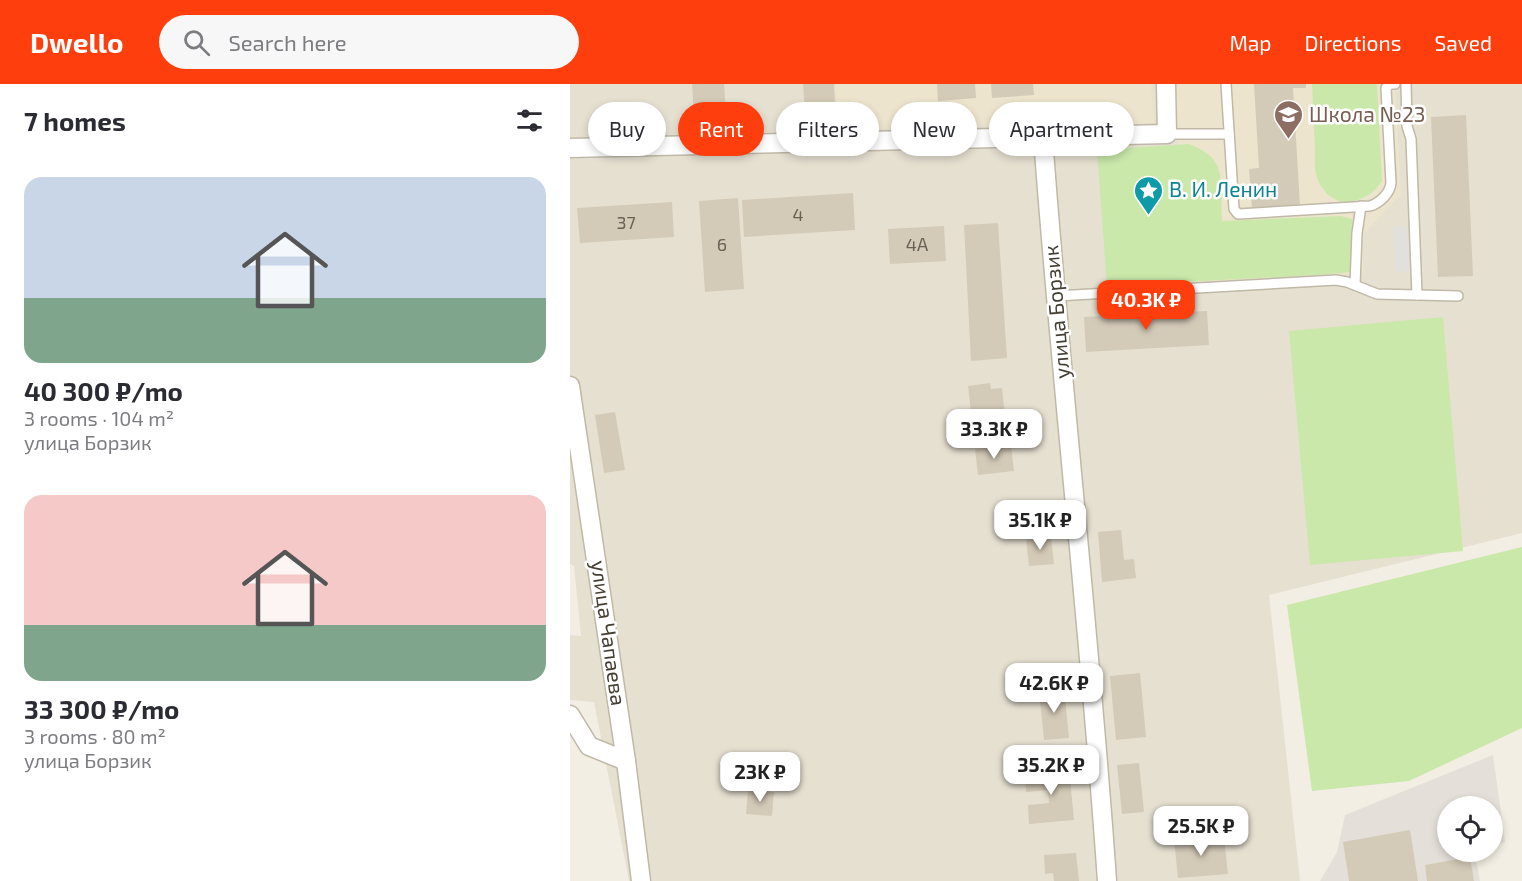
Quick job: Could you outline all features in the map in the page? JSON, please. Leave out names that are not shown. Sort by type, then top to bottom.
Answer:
[{"type":"street","points":[[1134,135],[1167,134],[1166,84]]},
{"type":"street","points":[[570,147],[989,138]]},
{"type":"street","name":"улица Борзик","points":[[1045,156],[1100,767],[1107,881]]},
{"type":"street","name":"улица Чапаева","points":[[570,386],[626,761],[641,881]]},
{"type":"street","points":[[570,715],[590,746],[626,761]]},
{"type":"lane","points":[[1226,84],[1235,213],[1375,205],[1391,188],[1386,88],[1390,84],[1395,84]]},
{"type":"lane","points":[[1406,84],[1407,126],[1411,139],[1417,295]]},
{"type":"lane","points":[[1167,134],[1229,134]]},
{"type":"lane","points":[[1355,285],[1357,233],[1361,206]]},
{"type":"lane","points":[[1056,296],[1336,280],[1377,294],[1458,297]]},
{"type":"shaded area","points":[[570,84],[1522,84],[1522,533],[1269,595],[1300,881],[629,881],[594,702],[570,700],[570,635],[581,636],[574,566],[570,564]]},
{"type":"shaded area","points":[[835,84],[1151,84],[1154,123],[1134,123],[1134,102],[989,102],[989,127],[977,127],[977,102],[891,102],[891,129],[879,129],[879,102],[836,102]]},
{"type":"shaded area","name":"Школа №23","points":[[1175,84],[1395,84],[1401,195],[1363,234],[1363,274],[1186,283]]},
{"type":"shaded area","points":[[1407,226],[1409,271],[1395,272],[1393,227]]},
{"type":"shaded area","points":[[1493,755],[1499,796],[1437,796],[1437,862],[1476,862],[1480,881],[1320,881],[1337,852],[1345,815]]},
{"type":"green space","points":[[1312,84],[1377,84],[1382,181],[1363,198],[1347,202],[1337,200],[1324,191],[1319,182],[1315,167]]},
{"type":"green space","points":[[1188,144],[1211,157],[1220,174],[1222,221],[1341,216],[1352,219],[1350,272],[1107,286],[1097,156],[1134,156],[1134,148]]},
{"type":"green space","points":[[1443,317],[1463,551],[1310,565],[1289,331]]},
{"type":"green space","points":[[1522,547],[1522,728],[1409,781],[1312,791],[1287,605]]},
{"type":"building","points":[[692,84],[724,84],[725,102],[693,102]]},
{"type":"building","points":[[803,84],[834,84],[835,102],[804,102]]},
{"type":"building","points":[[937,84],[975,84],[976,98],[938,101]]},
{"type":"building","points":[[991,84],[1033,84],[1034,95],[992,98]]},
{"type":"building","points":[[1254,84],[1306,84],[1306,88],[1293,88],[1300,206],[1252,209],[1249,169],[1259,168]]},
{"type":"building","points":[[1466,115],[1473,276],[1438,277],[1431,117]]},
{"type":"building","points":[[853,193],[855,230],[744,237],[742,200]]},
{"type":"building","points":[[738,198],[744,289],[705,292],[699,201]]},
{"type":"building","points":[[672,202],[674,237],[580,243],[577,208]]},
{"type":"building","points":[[998,223],[1007,358],[971,361],[964,225]]},
{"type":"building","points":[[944,226],[946,261],[890,264],[888,229]]},
{"type":"building","points":[[1207,311],[1209,345],[1086,352],[1084,317]]},
{"type":"building","points":[[990,383],[991,389],[1002,388],[1007,434],[974,437],[968,386]]},
{"type":"building","points":[[615,412],[625,470],[604,473],[595,415]]},
{"type":"building","points":[[1011,445],[1014,471],[978,475],[975,449]]},
{"type":"building","points":[[1121,530],[1124,560],[1134,559],[1136,578],[1102,582],[1098,532]]},
{"type":"building","points":[[1051,537],[1054,564],[1029,566],[1026,539]]},
{"type":"building","points":[[1140,673],[1146,737],[1116,740],[1110,676]]},
{"type":"building","points":[[1064,688],[1069,738],[1044,740],[1039,690]]},
{"type":"building","points":[[1139,763],[1144,812],[1122,814],[1117,765]]},
{"type":"building","points":[[1069,768],[1074,820],[1029,824],[1028,805],[1049,803],[1048,790],[1026,792],[1025,772]]},
{"type":"building","points":[[748,790],[774,792],[772,816],[746,814]]},
{"type":"building","points":[[1410,830],[1418,881],[1349,881],[1343,842]]},
{"type":"building","points":[[1224,836],[1228,874],[1178,878],[1174,840]]},
{"type":"building","points":[[1076,853],[1079,881],[1054,881],[1053,873],[1045,874],[1044,855]]},
{"type":"building","points":[[1442,862],[1471,862],[1474,881],[1427,881],[1425,865]]},
{"type":"place","name":"Школа №23","points":[[1288,140]]},
{"type":"place","name":"В. И. Ленин","points":[[1148,216]]}]
